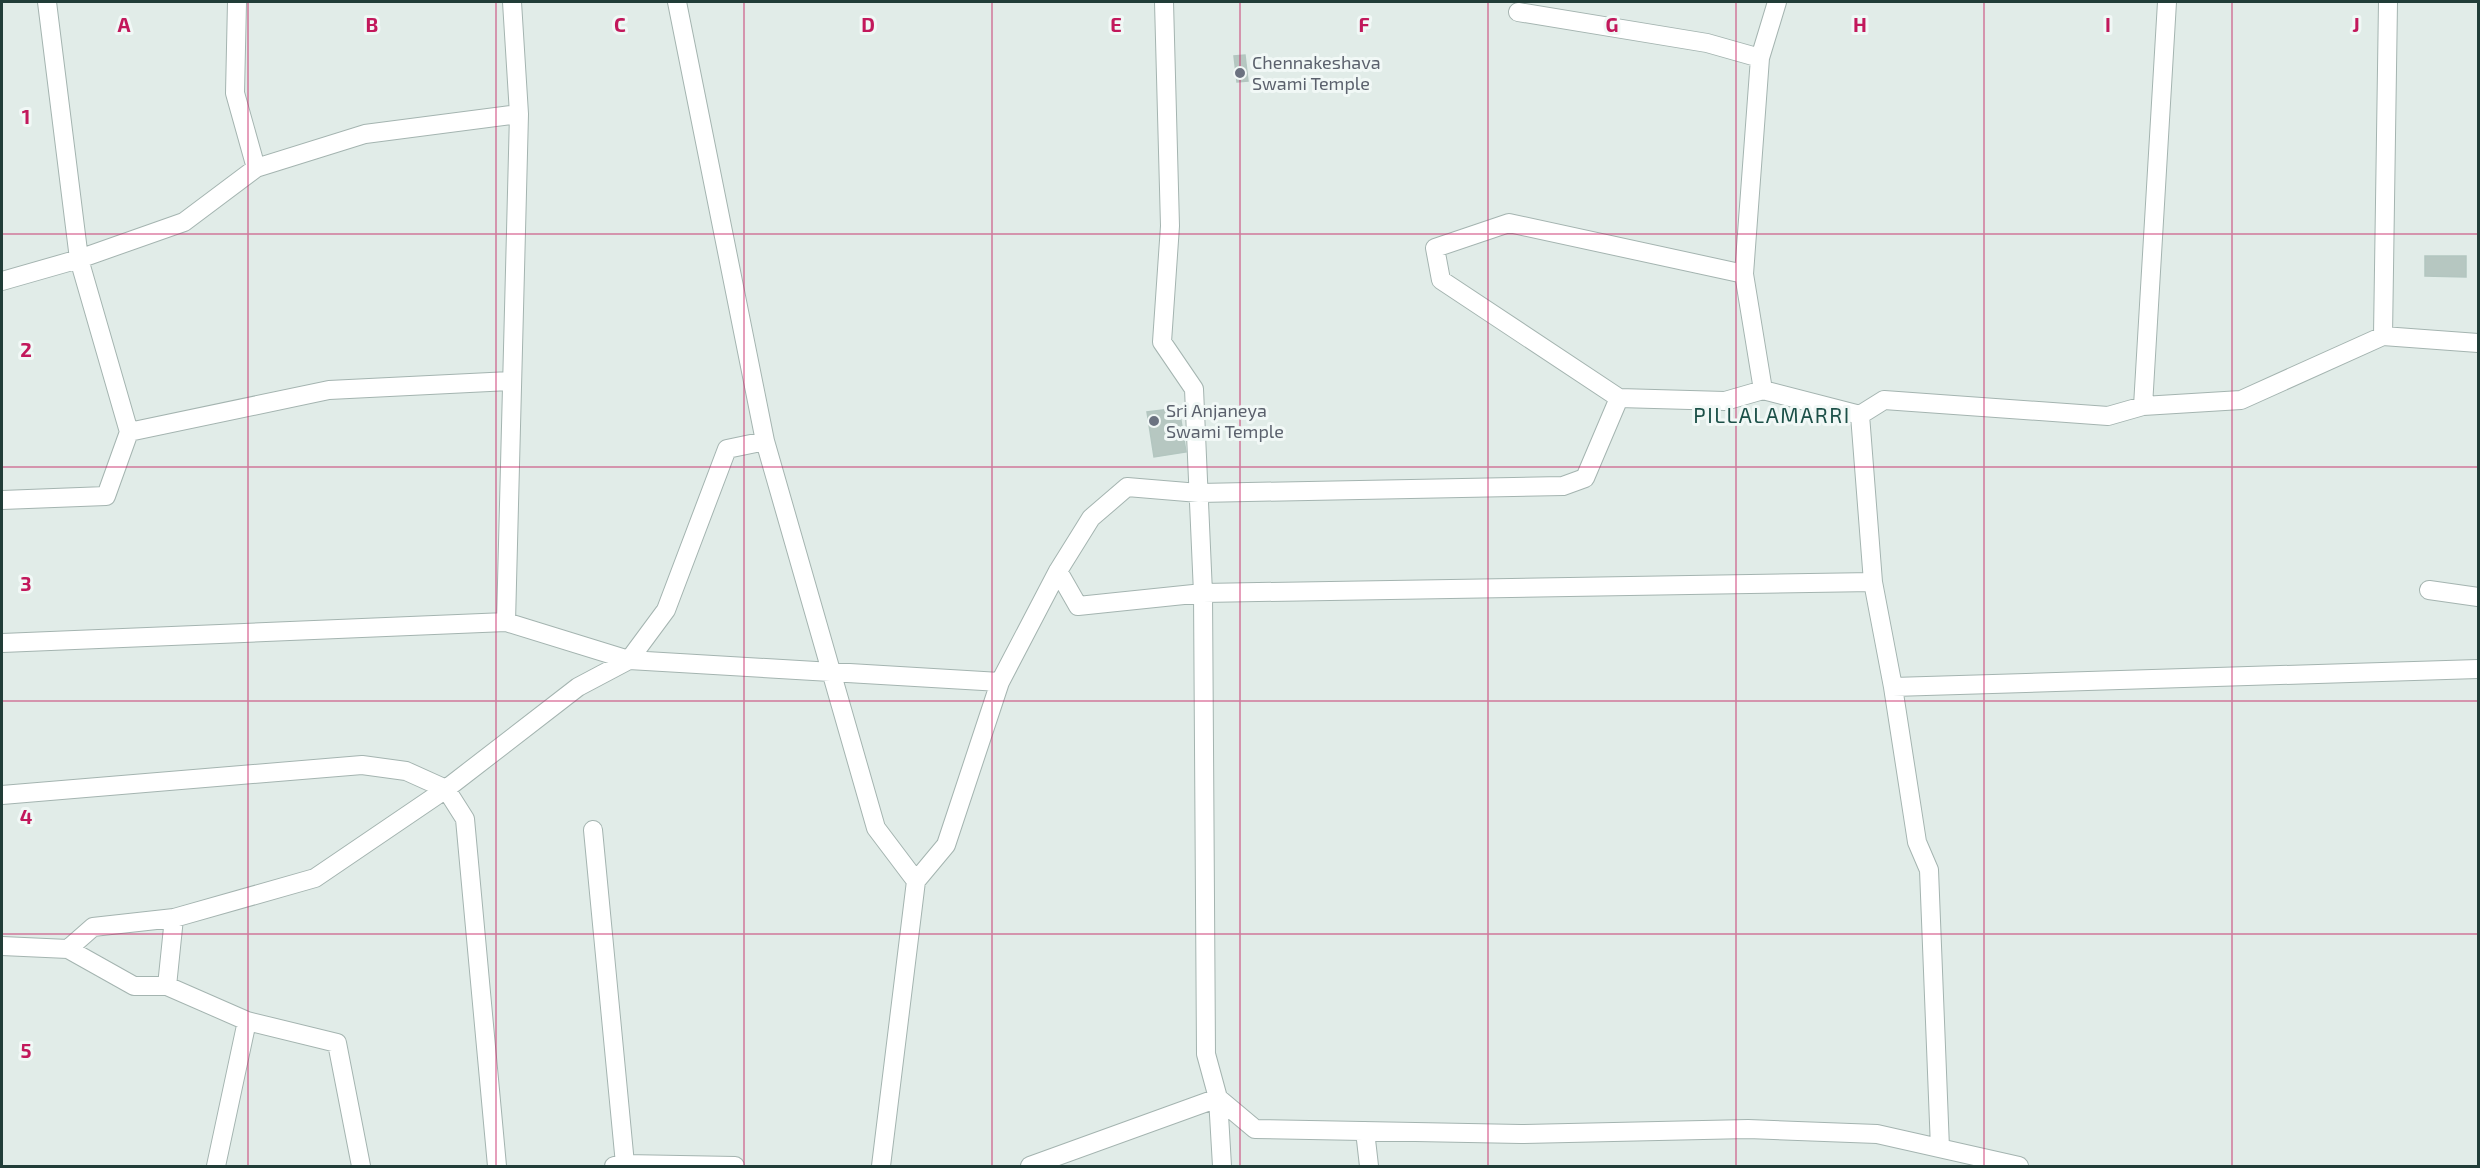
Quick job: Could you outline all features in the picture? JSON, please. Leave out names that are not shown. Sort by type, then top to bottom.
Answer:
[{"type":"street","points":[[2,500],[106,496],[129,432],[79,259],[48,2]]},
{"type":"street","points":[[237,2],[235,93],[256,168]]},
{"type":"street","points":[[506,622],[519,114],[512,2]]},
{"type":"street","points":[[676,2],[765,441],[833,671],[876,828],[916,881]]},
{"type":"street","points":[[1164,2],[1170,226],[1162,342],[1194,389],[1203,593],[1206,1054],[1218,1098],[1222,1167]]},
{"type":"street","points":[[1763,390],[1744,274],[1760,58],[1777,2]]},
{"type":"street","points":[[2143,406],[2167,2]]},
{"type":"street","points":[[2383,336],[2388,2]]},
{"type":"street","points":[[1518,12],[1707,43],[1760,58]]},
{"type":"street","points":[[2,281],[79,259],[184,222],[256,168],[365,134],[519,114]]},
{"type":"street","points":[[1744,274],[1509,224],[1434,248],[1441,280],[1619,399],[1725,401],[1763,390],[1860,415],[1884,400],[2108,416],[2143,406],[2241,400],[2383,336],[2478,343]]},
{"type":"street","points":[[129,432],[329,390],[512,381]]},
{"type":"street","points":[[881,1167],[916,881],[946,845],[1000,682],[1058,571],[1091,518],[1127,487],[1199,493],[1563,486],[1585,478],[1619,399]]},
{"type":"street","points":[[1860,415],[1872,582],[1893,687],[1917,842],[1929,870],[1940,1148]]},
{"type":"street","points":[[68,949],[93,927],[174,918],[315,878],[446,789],[578,687],[629,660],[666,610],[727,449],[765,441]]},
{"type":"street","points":[[1058,571],[1078,606],[1203,593],[1872,582]]},
{"type":"street","points":[[2429,590],[2478,597]]},
{"type":"street","points":[[2,643],[506,622],[629,660],[1000,682]]},
{"type":"street","points":[[1893,687],[2478,669]]},
{"type":"street","points":[[2,795],[362,765],[406,771],[446,789],[465,819],[497,1167]]},
{"type":"street","points":[[593,830],[619,1165],[735,1167]]},
{"type":"street","points":[[167,986],[174,918]]},
{"type":"street","points":[[2,946],[68,949],[135,986],[167,986],[247,1021],[337,1043],[361,1167]]},
{"type":"street","points":[[216,1167],[247,1021]]},
{"type":"street","points":[[1218,1098],[1255,1129],[1521,1134],[1748,1129],[1877,1134],[2019,1167]]},
{"type":"street","points":[[1030,1167],[1218,1098]]},
{"type":"street","points":[[1365,1131],[1369,1167]]},
{"type":"building","points":[[1245,55],[1248,81],[1237,82],[1234,56]]},
{"type":"building","points":[[2425,256],[2466,256],[2466,277],[2425,276]]},
{"type":"building","points":[[1179,408],[1186,452],[1154,457],[1147,412]]},
{"type":"place","name":"Chennakeshava Swami Temple","points":[[1240,73]]},
{"type":"place","name":"Sri Anjaneya Swami Temple","points":[[1154,421]]},
{"type":"district","name":"PILLALAMARRI","points":[[1772,416]]}]
